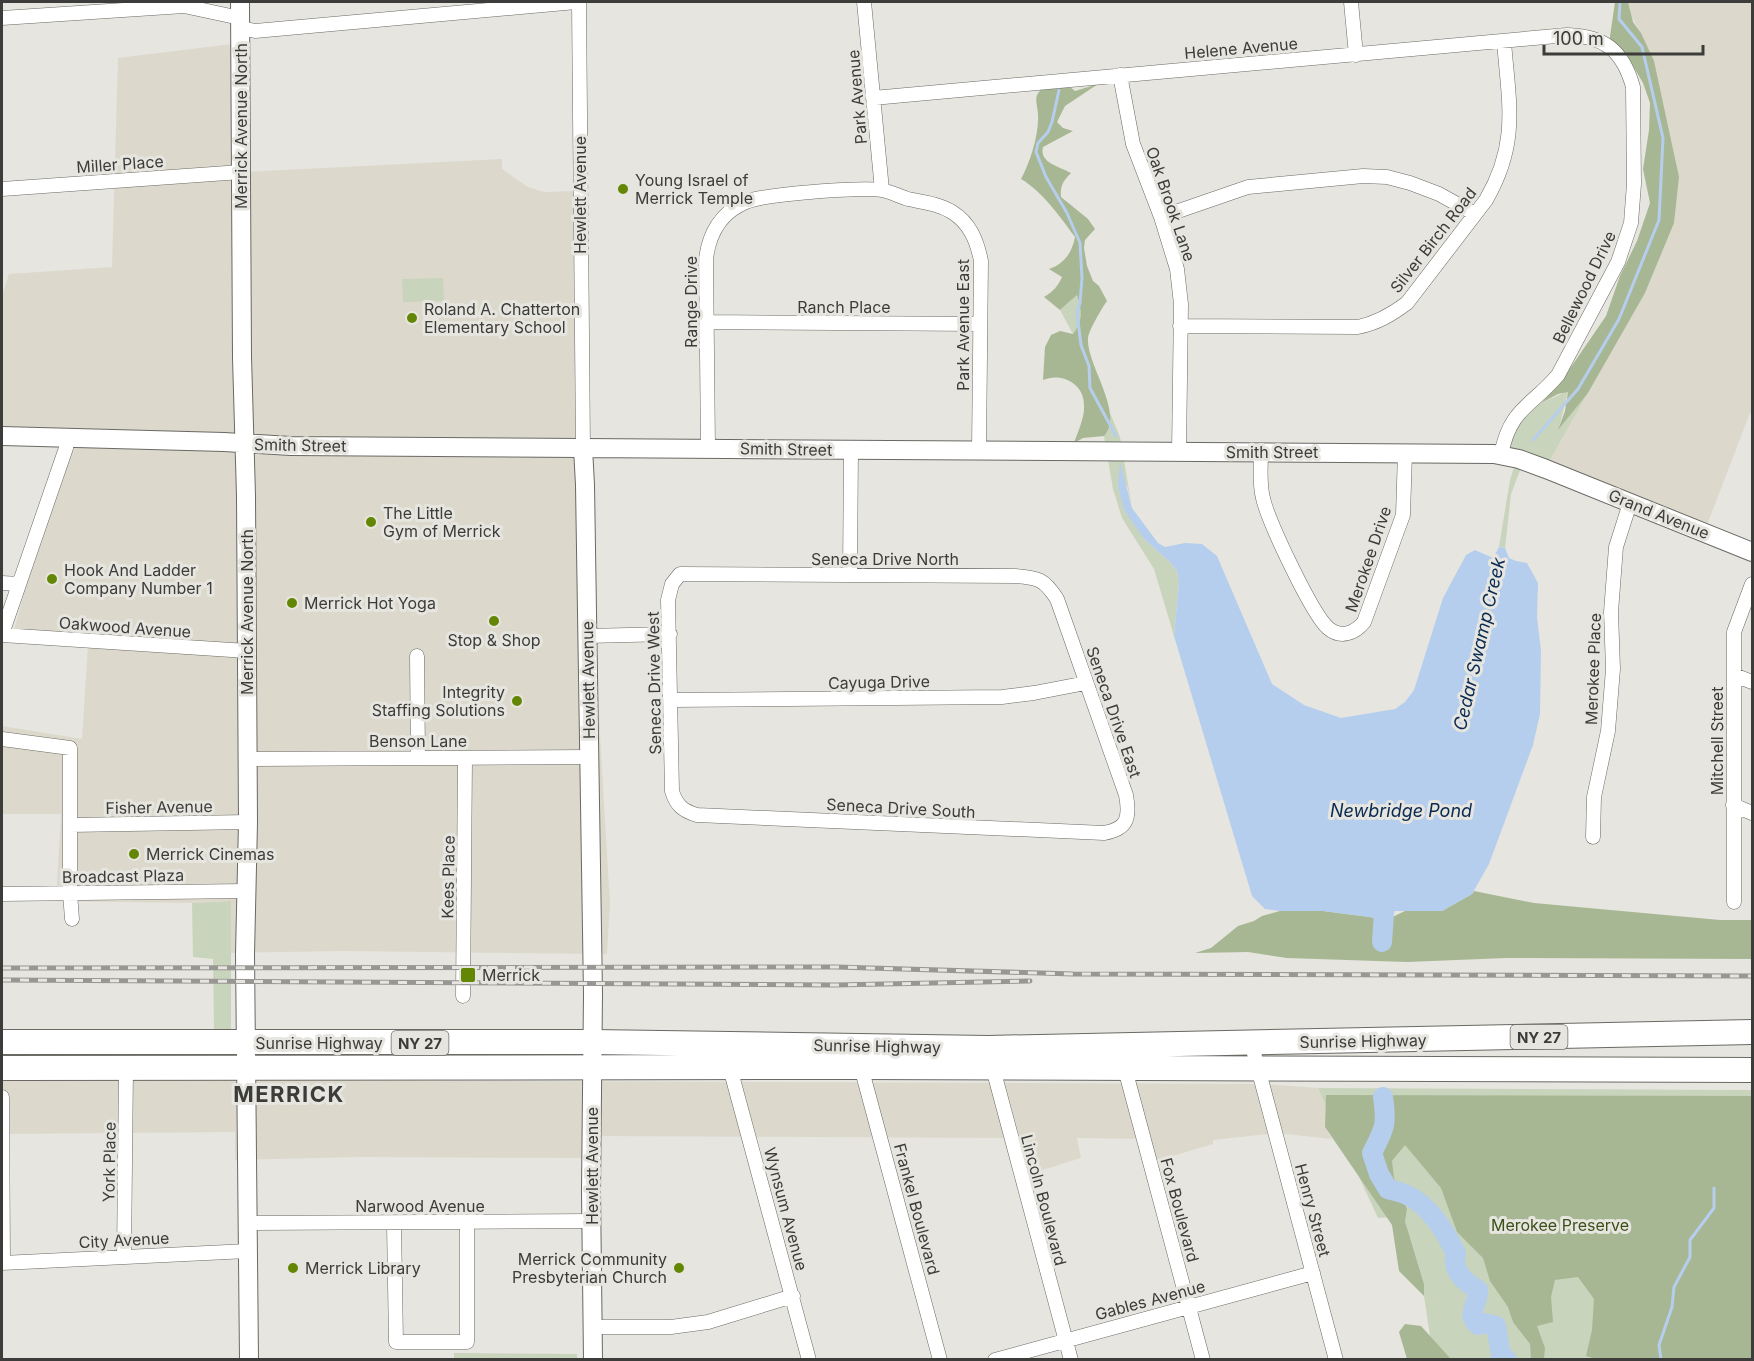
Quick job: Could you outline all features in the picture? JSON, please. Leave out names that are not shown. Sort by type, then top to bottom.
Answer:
[{"type":"highway","name":"Sunrise Highway","points":[[2,1068],[861,1067],[1251,1042],[1752,1032]]},
{"type":"highway","name":"Sunrise Highway","points":[[2,1042],[593,1042],[990,1058],[1125,1069],[1752,1070]]},
{"type":"street","points":[[2,18],[116,6],[184,6],[240,16],[255,31],[577,2]]},
{"type":"street","name":"Hewlett Avenue","points":[[577,2],[593,1042],[593,1359]]},
{"type":"street","name":"Park Avenue","points":[[864,2],[882,190]]},
{"type":"street","points":[[1351,2],[1356,55]]},
{"type":"street","name":"Merrick Avenue North","points":[[240,16],[248,759],[246,891],[249,1359]]},
{"type":"street","name":"Helene Avenue","points":[[873,98],[1586,36],[1609,46]]},
{"type":"street","name":"Silver Birch Road","points":[[1180,326],[1358,327],[1375,323],[1393,314],[1407,303],[1486,200],[1496,183],[1509,142],[1510,116],[1504,42]]},
{"type":"street","name":"Bellewood Drive","points":[[1501,455],[1506,435],[1515,416],[1544,391],[1558,375],[1618,262],[1631,223],[1634,184],[1633,87],[1628,71],[1609,46]]},
{"type":"street","name":"Oak Brook Lane","points":[[1120,75],[1133,144],[1178,269],[1181,304],[1179,452]]},
{"type":"street","name":"Miller Place","points":[[2,189],[241,172]]},
{"type":"street","points":[[1161,217],[1248,187],[1363,176],[1387,177],[1410,183],[1439,194],[1475,214]]},
{"type":"street","name":"Range Drive","points":[[708,448],[706,259],[708,241],[717,226],[729,213],[746,202],[847,190],[882,190]]},
{"type":"street","name":"Park Avenue East","points":[[882,190],[951,211],[963,220],[978,247],[981,261],[979,450]]},
{"type":"street","name":"Ranch Place","points":[[707,322],[980,324]]},
{"type":"street","name":"Smith Street","points":[[2,436],[303,446],[1501,455],[1519,459],[1566,477]]},
{"type":"street","points":[[2,635],[66,448],[67,438]]},
{"type":"street","points":[[850,575],[851,449]]},
{"type":"street","name":"Merokee Drive","points":[[1261,452],[1262,496],[1273,526],[1316,615],[1328,628],[1344,634],[1352,633],[1364,622],[1403,515],[1406,453]]},
{"type":"street","name":"Grand Avenue","points":[[1566,477],[1752,552]]},
{"type":"street","name":"Merokee Place","points":[[1593,837],[1594,797],[1608,731],[1613,669],[1611,612],[1616,547],[1630,503]]},
{"type":"street","name":"Seneca Drive West","points":[[687,812],[676,803],[672,791],[668,600],[672,584],[680,574],[703,574]]},
{"type":"street","name":"Seneca Drive North","points":[[703,574],[1033,577],[1048,586],[1057,599]]},
{"type":"street","points":[[2,584],[19,584]]},
{"type":"street","name":"Mitchell Street","points":[[1734,902],[1734,632],[1752,584]]},
{"type":"street","name":"Seneca Drive East","points":[[1057,599],[1126,795],[1129,812],[1122,826],[1114,831]]},
{"type":"street","points":[[587,636],[670,634]]},
{"type":"street","name":"Oakwood Avenue","points":[[2,635],[247,651]]},
{"type":"street","points":[[417,656],[418,758]]},
{"type":"street","points":[[1734,675],[1752,682]]},
{"type":"street","name":"Cayuga Drive","points":[[671,700],[1002,697],[1086,683]]},
{"type":"street","points":[[2,739],[70,748],[72,919]]},
{"type":"street","name":"Benson Lane","points":[[248,759],[589,757]]},
{"type":"street","name":"Kees Place","points":[[463,996],[465,758]]},
{"type":"street","points":[[1733,805],[1752,813]]},
{"type":"street","name":"Seneca Drive South","points":[[687,812],[697,815],[1092,833],[1114,831]]},
{"type":"street","name":"Fisher Avenue","points":[[70,825],[248,822]]},
{"type":"street","name":"Broadcast Plaza","points":[[2,894],[246,891]]},
{"type":"street","name":"Henry Street","points":[[1251,1042],[1336,1359]]},
{"type":"street","name":"Lincoln Boulevard","points":[[990,1058],[1071,1359]]},
{"type":"street","name":"Frankel Boulevard","points":[[861,1067],[940,1359]]},
{"type":"street","name":"York Place","points":[[124,1257],[126,1068]]},
{"type":"street","name":"Wynsum Avenue","points":[[730,1068],[809,1359]]},
{"type":"street","name":"Fox Boulevard","points":[[1125,1069],[1203,1359]]},
{"type":"street","points":[[2,1097],[2,1263]]},
{"type":"street","name":"Narwood Avenue","points":[[248,1223],[592,1221]]},
{"type":"street","points":[[394,1223],[396,1342],[467,1342],[467,1222]]},
{"type":"street","name":"City Avenue","points":[[2,1263],[248,1251]]},
{"type":"street","name":"Gables Avenue","points":[[995,1359],[1313,1273]]},
{"type":"street","points":[[593,1327],[671,1327],[708,1322],[793,1296]]},
{"type":"shaded area","points":[[1628,2],[1752,2],[1752,413],[1750,413],[1705,530],[1546,467],[1645,293],[1674,223],[1641,33],[1631,16]]},
{"type":"shaded area","points":[[240,43],[242,172],[502,159],[502,169],[528,187],[544,192],[579,191],[583,448],[610,904],[607,954],[342,951],[231,953],[230,901],[192,903],[56,901],[61,814],[2,814],[2,726],[82,739],[88,645],[11,641],[67,438],[2,436],[2,296],[9,274],[112,267],[118,58]]},
{"type":"shaded area","points":[[2,1079],[1263,1084],[1318,1088],[1326,1104],[1325,1127],[1332,1139],[1276,1133],[1213,1140],[1213,1144],[1149,1163],[1142,1139],[1077,1138],[1081,1158],[1020,1177],[1008,1138],[590,1136],[589,1158],[361,1157],[235,1160],[235,1132],[2,1134]]},
{"type":"green space","points":[[1615,2],[1628,2],[1633,22],[1641,33],[1654,61],[1679,177],[1674,223],[1645,293],[1588,393],[1558,430],[1565,411],[1568,392],[1558,394],[1541,403],[1558,386],[1606,316],[1650,203],[1643,169],[1649,130],[1650,103],[1643,83],[1632,64],[1609,43]]},
{"type":"green space","points":[[1098,84],[1065,106],[1057,122],[1063,128],[1073,131],[1043,147],[1044,157],[1047,160],[1071,173],[1063,184],[1061,197],[1088,219],[1095,229],[1085,240],[1087,266],[1093,281],[1099,286],[1107,301],[1088,338],[1089,349],[1108,402],[1109,426],[1104,436],[1083,438],[1074,443],[1084,410],[1083,397],[1076,385],[1070,381],[1057,377],[1043,380],[1045,347],[1051,335],[1060,331],[1073,334],[1080,320],[1081,311],[1077,295],[1060,310],[1044,297],[1055,288],[1062,277],[1049,269],[1067,257],[1075,237],[1044,198],[1021,179],[1031,157],[1035,140],[1038,123],[1036,98],[1039,92],[1042,89],[1056,86],[1070,87],[1075,91]]},
{"type":"green space","points":[[443,278],[444,301],[403,302],[402,279]]},
{"type":"green space","points":[[1077,295],[1081,315],[1073,334],[1060,310]]},
{"type":"green space","points":[[1568,391],[1559,428],[1588,393],[1546,467],[1524,460],[1511,494],[1505,548],[1499,547],[1510,480],[1517,458],[1503,454],[1519,418],[1541,403]]},
{"type":"green space","points":[[1110,413],[1120,437],[1132,508],[1127,485],[1118,486],[1144,539],[1177,571],[1179,581],[1174,636],[1154,569],[1122,518],[1113,489],[1104,436],[1110,421]]},
{"type":"green space","points":[[1474,891],[1534,903],[1720,920],[1752,920],[1752,959],[1506,958],[1407,962],[1287,958],[1248,952],[1195,953],[1211,948],[1238,926],[1280,911],[1323,911],[1384,921],[1405,911],[1442,911]]},
{"type":"green space","points":[[231,901],[231,1029],[214,1029],[213,959],[193,957],[192,903]]},
{"type":"green space","name":"Merokee Preserve","points":[[1318,1088],[1752,1090],[1752,1359],[1451,1359],[1430,1336],[1424,1284],[1405,1216],[1378,1218]]},
{"type":"green space","name":"Merokee Preserve","points":[[1326,1095],[1752,1096],[1752,1359],[1600,1360],[1586,1356],[1592,1330],[1594,1299],[1578,1277],[1555,1280],[1551,1297],[1553,1322],[1537,1326],[1545,1348],[1544,1359],[1531,1359],[1530,1344],[1513,1322],[1508,1307],[1490,1281],[1483,1258],[1457,1232],[1441,1188],[1405,1145],[1392,1161],[1394,1178],[1407,1209],[1405,1221],[1424,1284],[1424,1296],[1399,1271],[1392,1225],[1325,1127]]},
{"type":"green space","points":[[1405,1324],[1421,1326],[1451,1359],[1407,1359],[1399,1332]]},
{"type":"green space","points":[[454,1353],[577,1354],[577,1359],[454,1359]]},
{"type":"water","name":"Newbridge Pond","points":[[1120,462],[1132,508],[1158,543],[1165,547],[1185,543],[1202,544],[1217,556],[1272,684],[1304,705],[1341,718],[1395,709],[1405,702],[1414,690],[1443,598],[1466,555],[1475,550],[1493,558],[1499,547],[1505,548],[1509,558],[1527,563],[1538,583],[1537,617],[1541,651],[1540,714],[1533,745],[1489,864],[1472,894],[1442,911],[1386,911],[1384,921],[1323,911],[1265,909],[1252,896],[1174,636],[1179,582],[1177,571],[1144,539],[1124,510],[1118,486]]},
{"type":"waterway","name":"Cedar Swamp Creek","points":[[1533,440],[1578,389],[1619,319],[1659,220],[1663,138],[1642,47],[1619,19],[1620,2]]},
{"type":"waterway","points":[[1059,90],[1052,122],[1048,132],[1038,143],[1036,152],[1046,177],[1067,213],[1080,243],[1082,278],[1077,313],[1081,345],[1089,366],[1090,388],[1116,436]]},
{"type":"waterway","name":"Cedar Swamp Creek","points":[[1382,942],[1385,899]]},
{"type":"waterway","name":"Cedar Swamp Creek","points":[[1383,1097],[1384,1126],[1372,1153],[1379,1174],[1388,1189],[1405,1194],[1423,1205],[1442,1228],[1456,1254],[1457,1271],[1464,1280],[1478,1290],[1473,1313],[1474,1321],[1478,1325],[1484,1323],[1496,1326],[1501,1355],[1507,1360]]},
{"type":"waterway","points":[[1661,1360],[1659,1345],[1672,1307],[1674,1287],[1690,1257],[1690,1240],[1714,1208],[1714,1188]]},
{"type":"railway","points":[[2,968],[836,967],[1073,974],[1752,976]]},
{"type":"railway","points":[[2,980],[835,985],[1030,981]]},
{"type":"place","name":"Young Israel of Merrick Temple","points":[[623,189]]},
{"type":"place","name":"Roland A. Chatterton Elementary School","points":[[412,318]]},
{"type":"place","name":"The Little Gym of Merrick","points":[[371,522]]},
{"type":"place","name":"Hook And Ladder Company Number 1","points":[[52,579]]},
{"type":"place","name":"Merrick Hot Yoga","points":[[292,603]]},
{"type":"place","name":"Stop & Shop","points":[[494,621]]},
{"type":"place","name":"Integrity Staffing Solutions","points":[[517,701]]},
{"type":"place","name":"Merrick Cinemas","points":[[134,854]]},
{"type":"place","name":"Merrick","points":[[468,975]]},
{"type":"place","name":"Merrick Library","points":[[293,1268]]},
{"type":"place","name":"Merrick Community Presbyterian Church","points":[[679,1268]]},
{"type":"district","name":"MERRICK","points":[[289,1094]]}]
